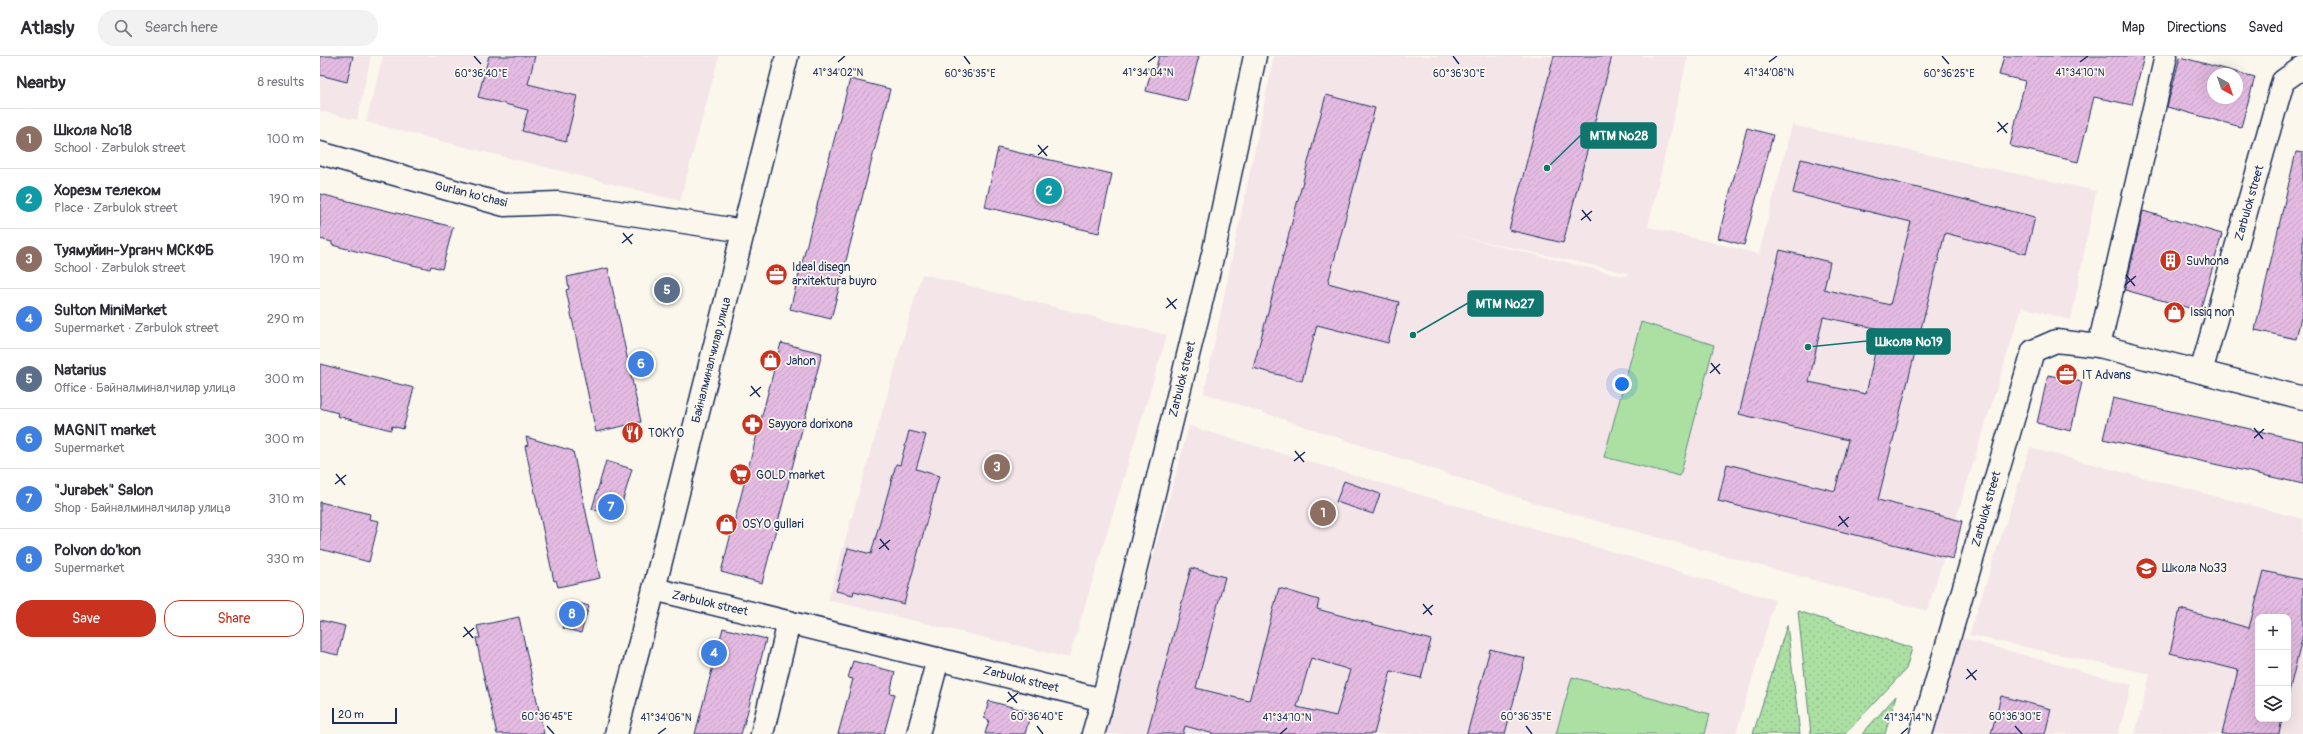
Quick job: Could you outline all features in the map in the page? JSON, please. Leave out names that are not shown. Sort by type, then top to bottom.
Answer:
[{"type":"street","name":"Байналминалчилар улица","points":[[616,734],[654,589],[787,56]]},
{"type":"street","name":"Zarbulok street","points":[[1093,734],[1103,700],[1214,250],[1255,56]]},
{"type":"street","points":[[2099,346],[2166,56]]},
{"type":"street","name":"Zarbulok street","points":[[2201,372],[2283,81],[2303,67]]},
{"type":"street","name":"Gurlan ko'chasi","points":[[320,154],[504,205],[558,203],[744,231]]},
{"type":"street","name":"Zarbulok street","points":[[1921,734],[2033,350],[2056,341],[2099,346],[2303,398]]},
{"type":"street","name":"Zarbulok street","points":[[654,589],[1103,700]]},
{"type":"street","points":[[762,734],[789,622]]},
{"type":"street","points":[[918,734],[938,659]]},
{"type":"shaded area","points":[[320,56],[371,56],[357,120],[320,111]]},
{"type":"shaded area","points":[[383,56],[719,56],[680,201],[366,122]]},
{"type":"shaded area","points":[[1274,56],[1688,56],[1648,227],[1759,254],[1792,125],[2096,191],[2071,320],[2022,307],[1927,611],[1550,508],[1204,393]],"holes":[[[1449,234],[1628,273],[1627,277]]]},
{"type":"shaded area","points":[[922,274],[1167,335],[1069,658],[828,600]]},
{"type":"shaded area","points":[[1189,426],[1775,600],[1736,734],[1104,734]]},
{"type":"shaded area","name":"Школа №33","points":[[2030,448],[2303,519],[2303,734],[2135,734],[2150,674],[1969,635]]},
{"type":"shaded area","points":[[1955,636],[2132,685],[2118,734],[1929,734]]},
{"type":"green space","points":[[1641,322],[1714,345],[1680,476],[1604,457]]},
{"type":"green space","points":[[1798,611],[1912,648],[1906,669],[1845,734],[1811,734]]},
{"type":"green space","points":[[1787,625],[1800,734],[1753,734]]},
{"type":"green space","points":[[1572,677],[1710,714],[1705,734],[1556,734]]},
{"type":"green space","points":[[1896,696],[1885,734],[1862,734]]},
{"type":"building","points":[[320,56],[353,56],[347,82],[320,75]]},
{"type":"building","points":[[489,56],[535,56],[528,84],[577,96],[566,142],[522,131],[528,110],[478,97]]},
{"type":"building","points":[[1159,56],[1199,56],[1187,101],[1146,91],[1151,71],[1155,71]]},
{"type":"building","points":[[1554,56],[1612,56],[1563,243],[1509,230]]},
{"type":"building","points":[[2004,56],[2144,56],[2132,105],[2094,97],[2078,162],[2010,146],[2025,81],[1999,75]]},
{"type":"building","points":[[2180,57],[2221,68],[2207,68],[2207,104],[2243,104],[2243,74],[2255,77],[2241,127],[2167,107]]},
{"type":"building","points":[[850,79],[890,89],[831,319],[790,309]]},
{"type":"building","points":[[1326,95],[1375,108],[1328,283],[1399,302],[1388,343],[1317,325],[1302,381],[1253,368]]},
{"type":"building","points":[[1747,128],[1773,135],[1744,245],[1718,238]]},
{"type":"building","points":[[998,148],[1112,174],[1099,233],[985,207]]},
{"type":"building","points":[[2296,152],[2303,153],[2303,309],[2296,339],[2255,330]]},
{"type":"building","points":[[1801,159],[2035,217],[2026,254],[1945,233],[1878,500],[1962,521],[1953,559],[1718,501],[1727,464],[1835,491],[1848,440],[1739,414],[1780,250],[1830,262],[1824,289],[1890,305],[1911,222],[1793,193]],"holes":[[[1823,317],[1880,329],[1866,394],[1809,382]]]},
{"type":"building","points":[[320,194],[453,227],[442,269],[431,266],[430,269],[395,261],[332,245],[332,242],[320,239]]},
{"type":"building","name":"Suvhona","points":[[2143,211],[2222,234],[2200,311],[2125,290]]},
{"type":"building","points":[[608,268],[641,422],[596,432],[566,290],[569,289],[567,277]]},
{"type":"building","points":[[781,343],[822,353],[762,583],[721,572]]},
{"type":"building","points":[[320,364],[414,388],[403,429],[392,426],[391,430],[337,416],[338,413],[320,408]]},
{"type":"building","points":[[2048,375],[2082,382],[2071,431],[2037,423]]},
{"type":"building","points":[[2113,398],[2303,441],[2303,484],[2103,439]]},
{"type":"building","points":[[909,431],[926,435],[916,469],[939,476],[904,604],[854,591],[853,595],[836,591],[848,548],[871,554],[896,464],[900,465]]},
{"type":"building","points":[[526,437],[573,451],[600,578],[558,587],[556,580],[554,581],[525,446],[528,445]]},
{"type":"building","points":[[606,461],[632,469],[618,517],[592,509]]},
{"type":"building","points":[[1344,481],[1380,494],[1373,514],[1336,502]]},
{"type":"building","points":[[320,502],[370,514],[369,519],[379,521],[369,562],[320,549]]},
{"type":"building","points":[[1191,568],[1225,577],[1196,688],[1249,701],[1279,588],[1319,600],[1317,609],[1431,640],[1421,678],[1391,671],[1374,734],[1214,734],[1185,726],[1183,734],[1147,734]],"holes":[[[1311,658],[1350,670],[1336,716],[1297,707]]]},
{"type":"building","points":[[2264,571],[2303,580],[2303,635],[2291,684],[2291,614],[2255,614],[2255,722],[2281,722],[2279,734],[2222,734],[2238,670],[2170,653],[2180,609],[2249,628]]},
{"type":"building","points":[[571,601],[589,606],[581,633],[563,628]]},
{"type":"building","points":[[519,617],[544,734],[497,734],[483,673],[476,638],[480,638],[477,626]]},
{"type":"building","points":[[320,620],[345,626],[338,655],[320,651]]},
{"type":"building","points":[[723,628],[766,639],[747,714],[741,734],[695,734]]},
{"type":"building","points":[[1490,649],[1525,658],[1505,734],[1467,734]]},
{"type":"building","points":[[853,661],[895,672],[890,693],[895,694],[884,734],[838,734],[853,679],[848,678]]},
{"type":"building","points":[[2001,696],[2051,709],[2045,734],[1991,734]]},
{"type":"building","points":[[989,701],[1031,712],[1025,734],[985,734],[989,720],[984,718]]},
{"type":"place","name":"MTM №28","points":[[1547,168]]},
{"type":"place","name":"Хорезм телеком","points":[[1049,191]]},
{"type":"place","name":"Suvhona","points":[[2171,261]]},
{"type":"place","name":"Ideal disegn arxitektura buyro","points":[[777,274]]},
{"type":"place","name":"Natarius","points":[[667,290]]},
{"type":"place","name":"Issiq non","points":[[2174,312]]},
{"type":"place","name":"MTM №27","points":[[1413,335]]},
{"type":"place","name":"Школа №19","points":[[1808,347]]},
{"type":"place","name":"Jahon","points":[[771,361]]},
{"type":"place","name":"MAGNIT market","points":[[641,364]]},
{"type":"place","name":"IT Advans","points":[[2066,375]]},
{"type":"place","name":"Sayyora dorixona","points":[[753,424]]},
{"type":"place","name":"TOKYO","points":[[633,433]]},
{"type":"place","name":"Туямуйин-Урганч МСКФБ","points":[[997,467]]},
{"type":"place","name":"GOLD market","points":[[740,475]]},
{"type":"place","name":"\"Jurabek\" Salon","points":[[611,507]]},
{"type":"place","name":"Школа №18","points":[[1323,513]]},
{"type":"place","name":"OSYO gullari","points":[[726,524]]},
{"type":"place","name":"Школа №33","points":[[2147,568]]},
{"type":"place","name":"Polvon do'kon","points":[[572,614]]},
{"type":"place","name":"Sulton MiniMarket","points":[[714,653]]}]
